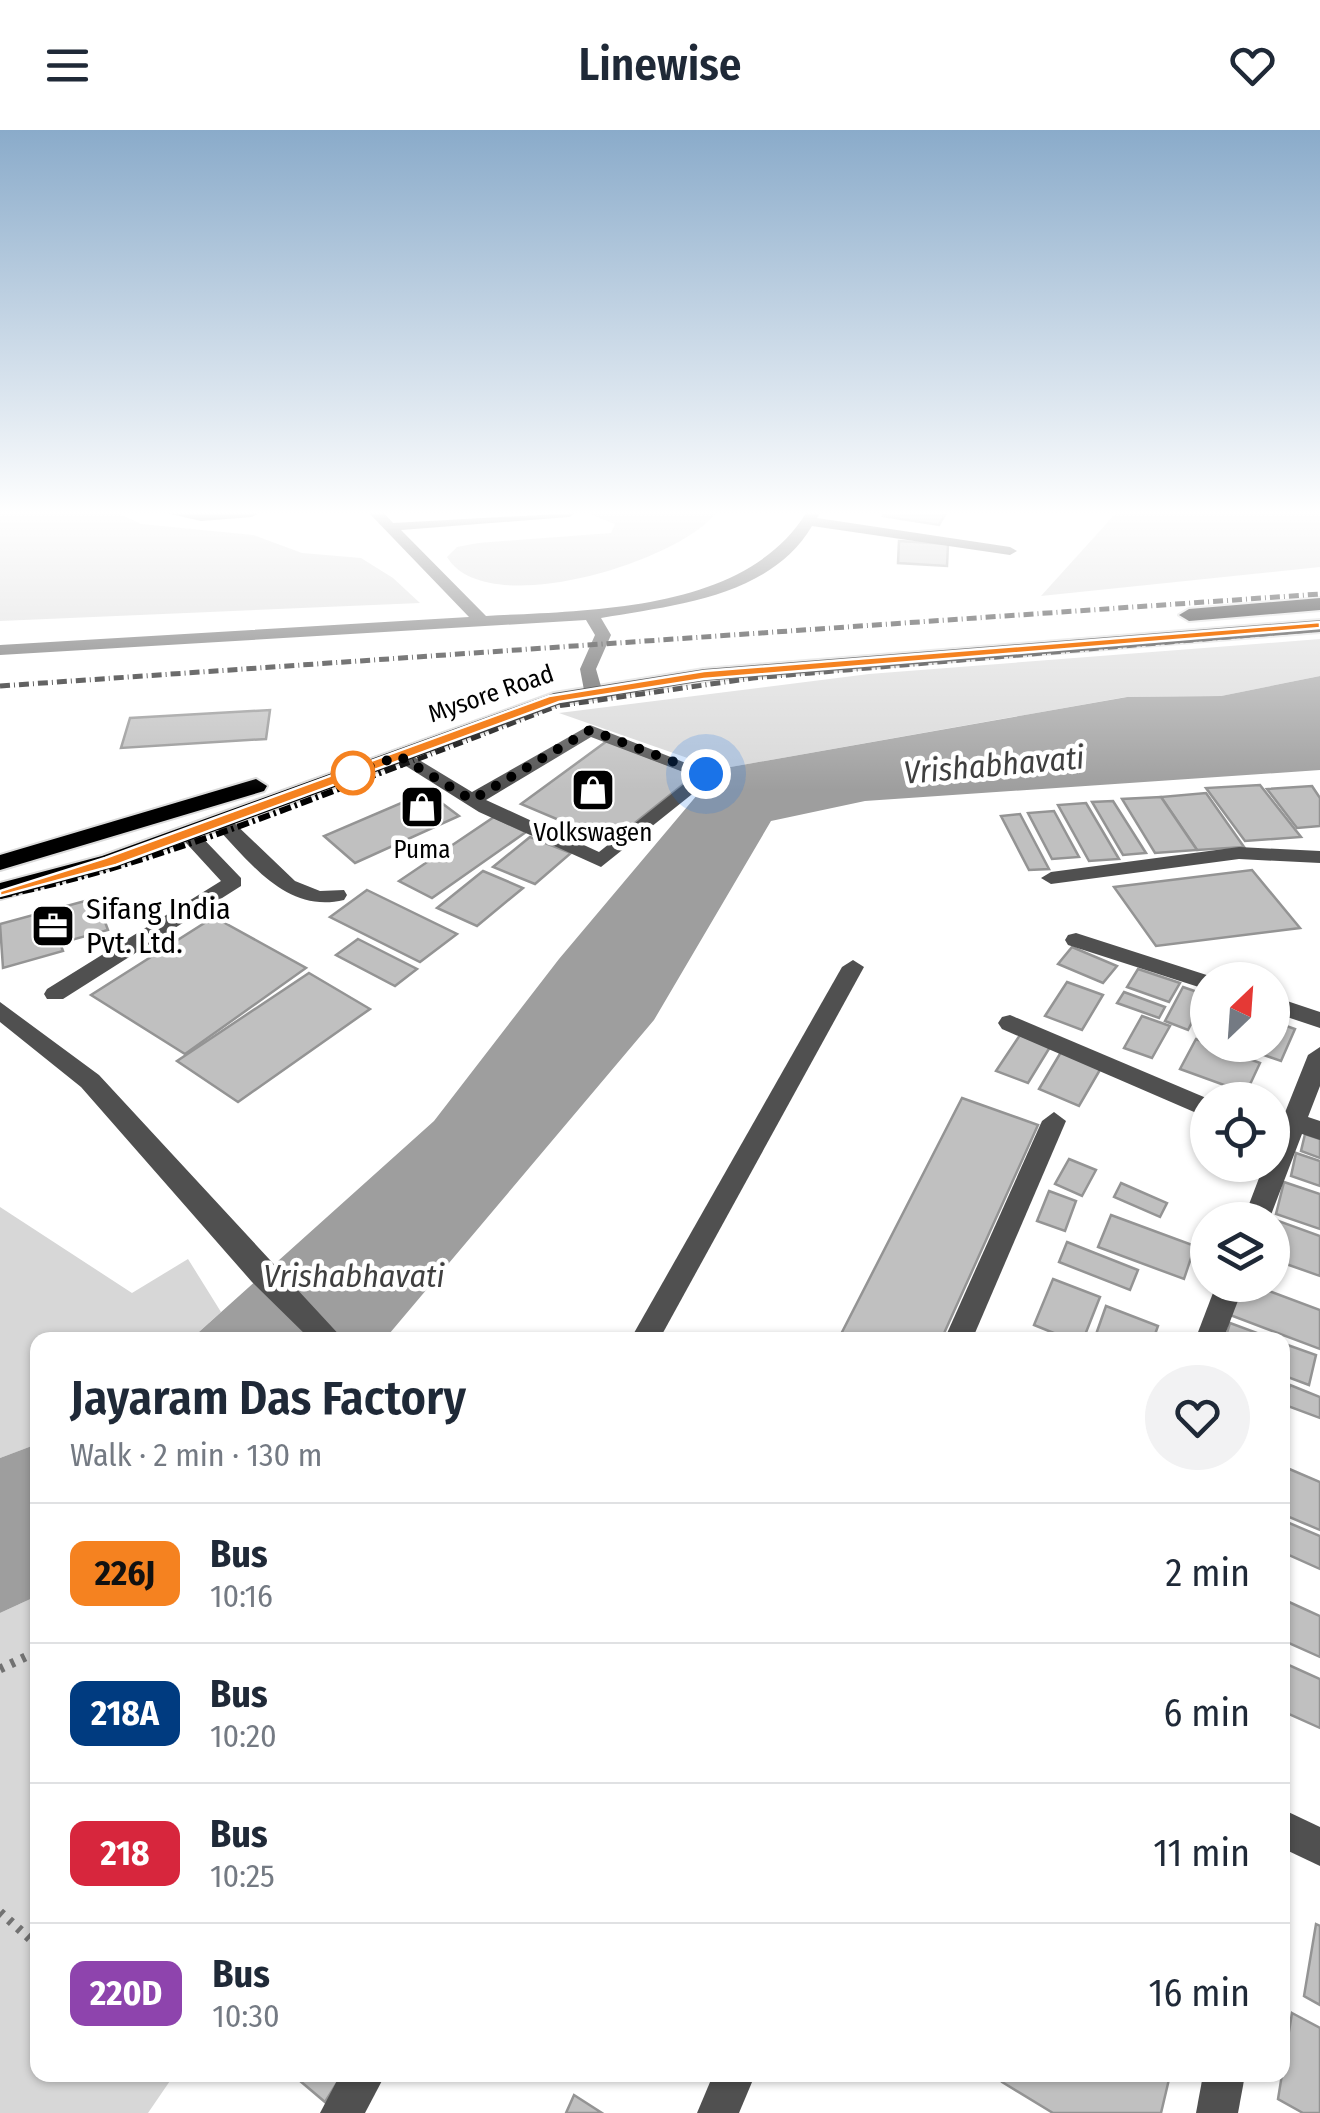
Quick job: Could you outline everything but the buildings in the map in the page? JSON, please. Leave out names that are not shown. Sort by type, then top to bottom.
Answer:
[{"type":"highway","name":"Mysore Road","points":[[0,863],[221,799],[591,679],[1305,606]]},
{"type":"highway","name":"Mysore Road","points":[[0,891],[111,862],[554,699],[591,679],[704,675],[1320,626]]},
{"type":"street","points":[[466,606],[480,620]]},
{"type":"street","points":[[0,650],[591,614],[633,606]]},
{"type":"street","points":[[591,614],[603,634],[591,679]]},
{"type":"street","points":[[391,759],[472,800],[601,861],[706,774],[590,730],[472,800]]},
{"type":"street","points":[[391,759],[417,783]]},
{"type":"street","points":[[222,821],[295,892],[326,898],[337,895]]},
{"type":"street","points":[[55,994],[234,882],[187,833]]},
{"type":"street","points":[[1051,878],[1239,853],[1320,857]]},
{"type":"street","points":[[1076,940],[1190,977]]},
{"type":"street","points":[[648,1332],[852,967]]},
{"type":"street","points":[[0,1010],[90,1081],[262,1274],[322,1332]]},
{"type":"street","points":[[1290,1010],[1320,1020]]},
{"type":"street","points":[[1010,1024],[1190,1101]]},
{"type":"street","points":[[1290,1121],[1320,1054]]},
{"type":"street","points":[[962,1332],[1054,1121]]},
{"type":"street","points":[[1290,1134],[1320,1131]]},
{"type":"street","points":[[1212,1332],[1224,1302]]},
{"type":"street","points":[[1290,1832],[1320,1847]]},
{"type":"street","points":[[341,2113],[360,2082]]},
{"type":"street","points":[[718,2113],[731,2082]]},
{"type":"street","points":[[1217,2113],[1223,2082]]},
{"type":"path","points":[[0,1669],[30,1654]]},
{"type":"path","points":[[0,1912],[30,1939]]},
{"type":"shaded area","points":[[0,606],[361,606],[0,621]]},
{"type":"shaded area","points":[[1320,639],[1320,676],[1221,696],[1126,697],[719,769],[559,713],[869,674]]},
{"type":"shaded area","points":[[0,1207],[132,1293],[188,1259],[221,1312],[199,1332],[30,1332],[30,1447],[0,1458]]},
{"type":"shaded area","points":[[30,1599],[30,2082],[169,2082],[148,2113],[0,2113],[0,1613]]},
{"type":"water","name":"Vrishabhavati","points":[[1320,676],[1320,770],[865,801],[771,821],[654,1020],[391,1332],[199,1332],[434,1121],[559,959],[719,769],[1127,697],[1221,696]]},
{"type":"water","points":[[30,1447],[30,1599],[0,1613],[0,1458]]},
{"type":"railway","points":[[0,686],[1154,606]]},
{"type":"railway","points":[[400,766],[557,706],[753,678],[1320,629]]},
{"type":"railway","points":[[0,896],[155,855],[406,763]]},
{"type":"bus line","name":"226J","points":[[0,891],[111,862],[554,699],[593,690],[704,675],[1320,626]]},
{"type":"place","name":"Volkswagen","points":[[593,790]]},
{"type":"place","name":"Puma","points":[[422,807]]},
{"type":"place","name":"Sifang India Pvt. Ltd.","points":[[53,926]]},
{"type":"route","points":[[353,773],[399,756],[472,800],[590,730],[706,774]]}]
